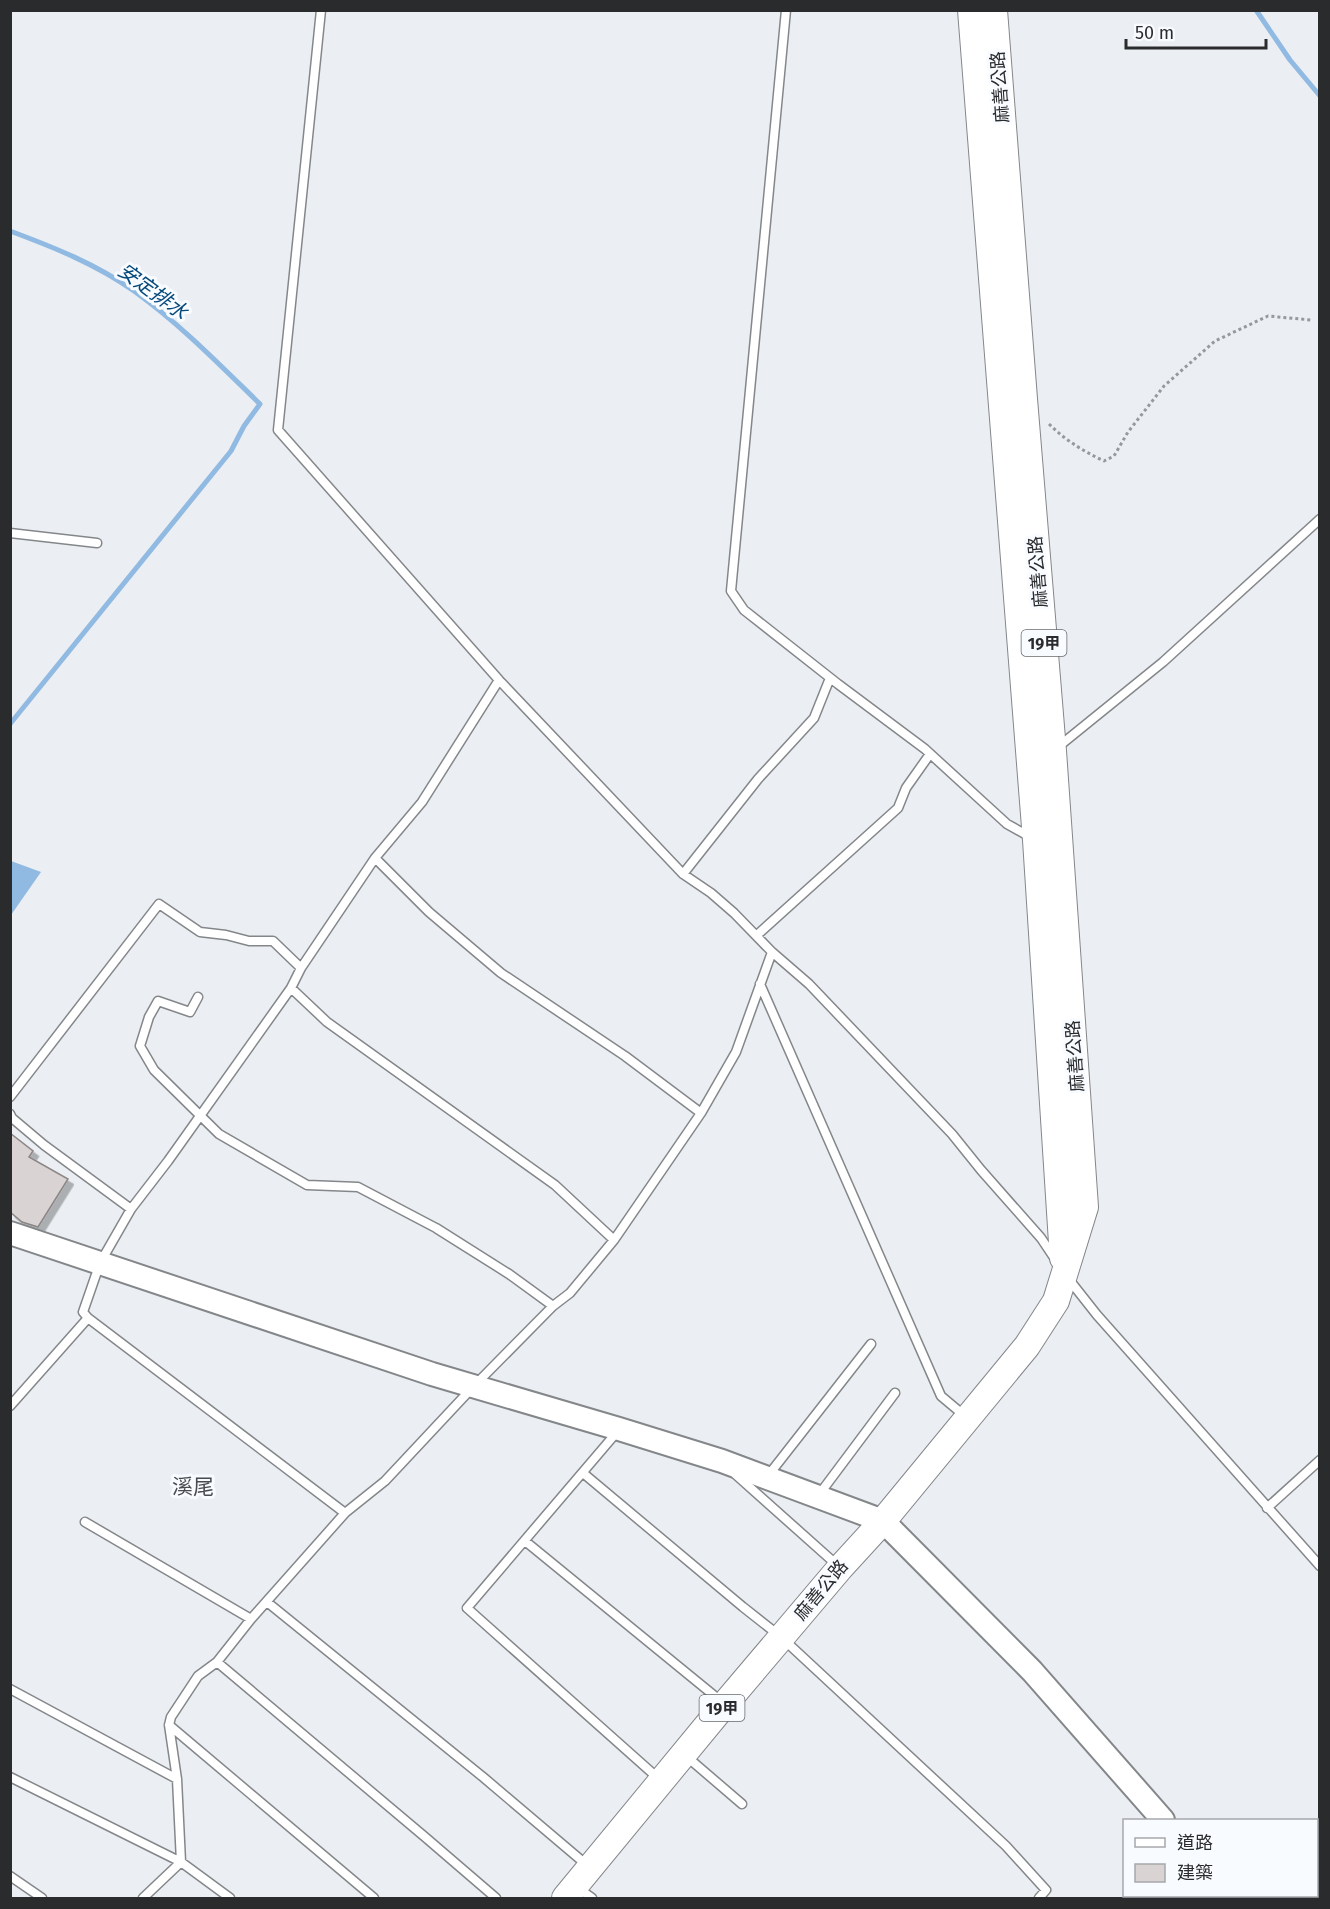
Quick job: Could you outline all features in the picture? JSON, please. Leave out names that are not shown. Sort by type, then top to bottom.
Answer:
[{"type":"main road","name":"麻善公路","points":[[581,1888],[662,1781],[724,1705],[840,1568],[883,1521],[1039,1330],[1056,1301],[1085,1207],[1048,839],[971,10]]},
{"type":"main road","name":"麻善公路","points":[[994,10],[1024,411],[1053,751],[1048,839]]},
{"type":"street","points":[[10,1233],[473,1387],[722,1461],[883,1521],[1032,1671],[1161,1819]]},
{"type":"lane","points":[[321,10],[278,430],[499,680],[683,874],[711,893],[809,984],[952,1134],[1041,1238],[1097,1315],[1320,1566]]},
{"type":"lane","points":[[786,10],[731,591],[744,610],[930,754],[1007,824],[1048,839]]},
{"type":"lane","points":[[1053,751],[1163,662],[1320,519]]},
{"type":"lane","points":[[10,534],[97,543]]},
{"type":"lane","points":[[683,874],[758,779],[814,718],[830,678]]},
{"type":"lane","points":[[345,1513],[88,1318],[84,1312],[100,1263],[131,1209],[200,1117],[291,988],[301,968],[375,858],[422,802],[499,680]]},
{"type":"lane","points":[[757,935],[898,808],[906,788],[930,754]]},
{"type":"lane","points":[[375,858],[429,912],[501,973],[625,1056],[701,1113]]},
{"type":"lane","points":[[10,1097],[159,904],[201,932],[249,941],[273,941],[301,968]]},
{"type":"lane","points":[[143,1899],[181,1862],[177,1779],[169,1725],[171,1717],[198,1676],[216,1662],[345,1513],[385,1481],[473,1387],[553,1306],[570,1293],[614,1240],[701,1113],[736,1052],[772,952]]},
{"type":"lane","points":[[760,984],[941,1396],[967,1418]]},
{"type":"lane","points":[[291,988],[327,1022],[555,1185],[614,1240]]},
{"type":"lane","points":[[198,998],[190,1012],[158,1001],[149,1017],[140,1046],[154,1070],[219,1134],[308,1185],[358,1187],[426,1223],[509,1274],[553,1306]]},
{"type":"lane","points":[[10,1114],[44,1145],[131,1209]]},
{"type":"lane","points":[[10,1406],[88,1318]]},
{"type":"lane","points":[[767,1477],[871,1344]]},
{"type":"lane","points":[[818,1497],[895,1393]]},
{"type":"lane","points":[[619,1429],[467,1608],[662,1781]]},
{"type":"lane","points":[[1267,1508],[1320,1460]]},
{"type":"lane","points":[[722,1461],[840,1568]]},
{"type":"lane","points":[[583,1473],[781,1637],[1006,1846],[1046,1890],[1039,1899]]},
{"type":"lane","points":[[85,1522],[251,1619]]},
{"type":"lane","points":[[525,1541],[724,1705]]},
{"type":"lane","points":[[267,1602],[483,1777],[581,1888]]},
{"type":"lane","points":[[216,1662],[496,1899]]},
{"type":"lane","points":[[10,1689],[177,1779]]},
{"type":"lane","points":[[169,1725],[374,1899]]},
{"type":"lane","points":[[684,1754],[741,1804]]},
{"type":"lane","points":[[10,1777],[181,1862],[230,1899]]},
{"type":"lane","points":[[10,1876],[42,1899]]},
{"type":"path","points":[[1047,422],[1062,437],[1086,453],[1104,461],[1114,456],[1128,432],[1164,386],[1215,341],[1268,316],[1311,320]]},
{"type":"water","points":[[10,861],[41,872],[11,915]]},
{"type":"building","points":[[10,1133],[33,1151],[29,1157],[68,1179],[38,1227],[22,1222],[10,1212]]},
{"type":"waterway","points":[[1256,10],[1290,60],[1320,96]]},
{"type":"waterway","name":"安定排水","points":[[10,231],[89,264],[120,281],[183,331],[260,404],[244,426],[231,451],[10,724]]},
{"type":"district","name":"溪尾","points":[[193,1487]]}]
